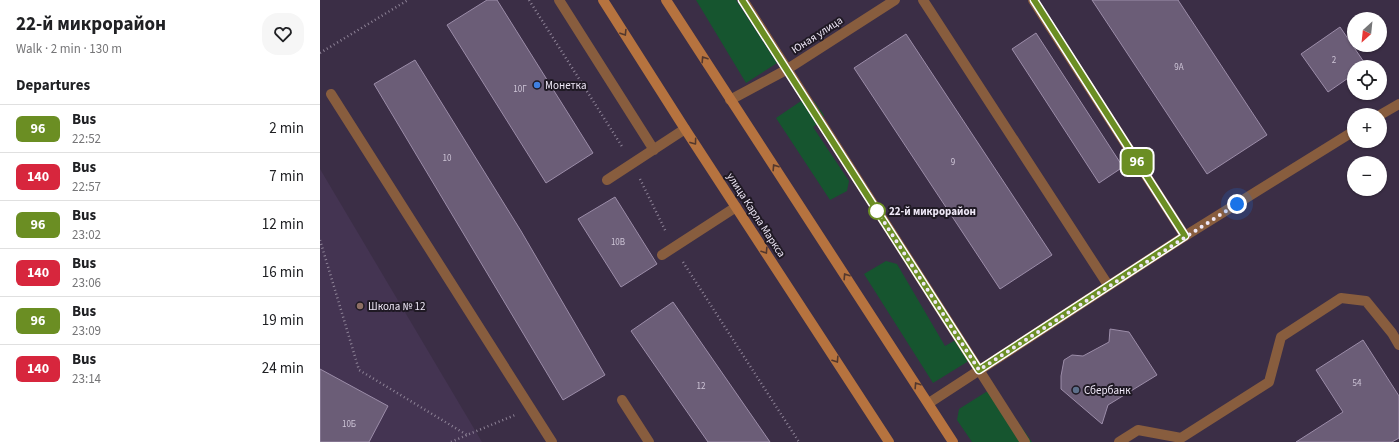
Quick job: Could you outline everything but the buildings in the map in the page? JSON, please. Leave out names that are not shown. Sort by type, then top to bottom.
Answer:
[{"type":"main road","name":"улица Карла Маркса","points":[[603,0],[685,129],[889,442]]},
{"type":"main road","points":[[666,0],[953,442]]},
{"type":"street","points":[[559,0],[654,150]]},
{"type":"street","points":[[742,0],[1025,442]]},
{"type":"street","name":"Юная улица","points":[[730,100],[786,70],[894,0]]},
{"type":"street","points":[[924,0],[1108,285]]},
{"type":"street","points":[[1034,0],[1185,236]]},
{"type":"street","points":[[331,94],[552,442]]},
{"type":"street","points":[[1387,111],[1399,104]]},
{"type":"street","points":[[607,180],[685,129]]},
{"type":"street","points":[[929,403],[1108,285],[1347,135]]},
{"type":"street","points":[[662,255],[736,207]]},
{"type":"street","points":[[1119,442],[1138,430],[1181,438],[1269,382],[1281,337],[1341,298],[1366,301],[1392,333],[1399,345]]},
{"type":"street","points":[[622,400],[649,442]]},
{"type":"path","points":[[320,53],[408,0]]},
{"type":"path","points":[[529,0],[632,164],[673,248],[799,442]]},
{"type":"path","points":[[320,240],[359,370],[467,435]]},
{"type":"path","points":[[451,442],[531,408]]},
{"type":"shaded area","name":"Школа № 12","points":[[320,169],[482,442],[320,442]]},
{"type":"green space","points":[[696,0],[736,0],[777,63],[746,83]]},
{"type":"green space","points":[[804,99],[814,101],[824,115],[823,120],[813,127],[849,181],[847,191],[830,200],[776,118]]},
{"type":"green space","points":[[886,261],[897,264],[945,346],[961,337],[971,356],[967,362],[933,383],[864,274]]},
{"type":"green space","points":[[986,392],[997,392],[1032,442],[972,442],[957,420],[959,409]]},
{"type":"bus line","name":"96","points":[[742,0],[979,370],[1185,236],[1034,0]]},
{"type":"place","name":"Монетка","points":[[537,85]]},
{"type":"place","name":"22-й микрорайон","points":[[877,211]]},
{"type":"place","name":"Школа № 12","points":[[360,306]]},
{"type":"place","name":"Сбербанк","points":[[1076,390]]},
{"type":"route","points":[[877,211],[979,370],[1185,236],[1237,204]]}]
